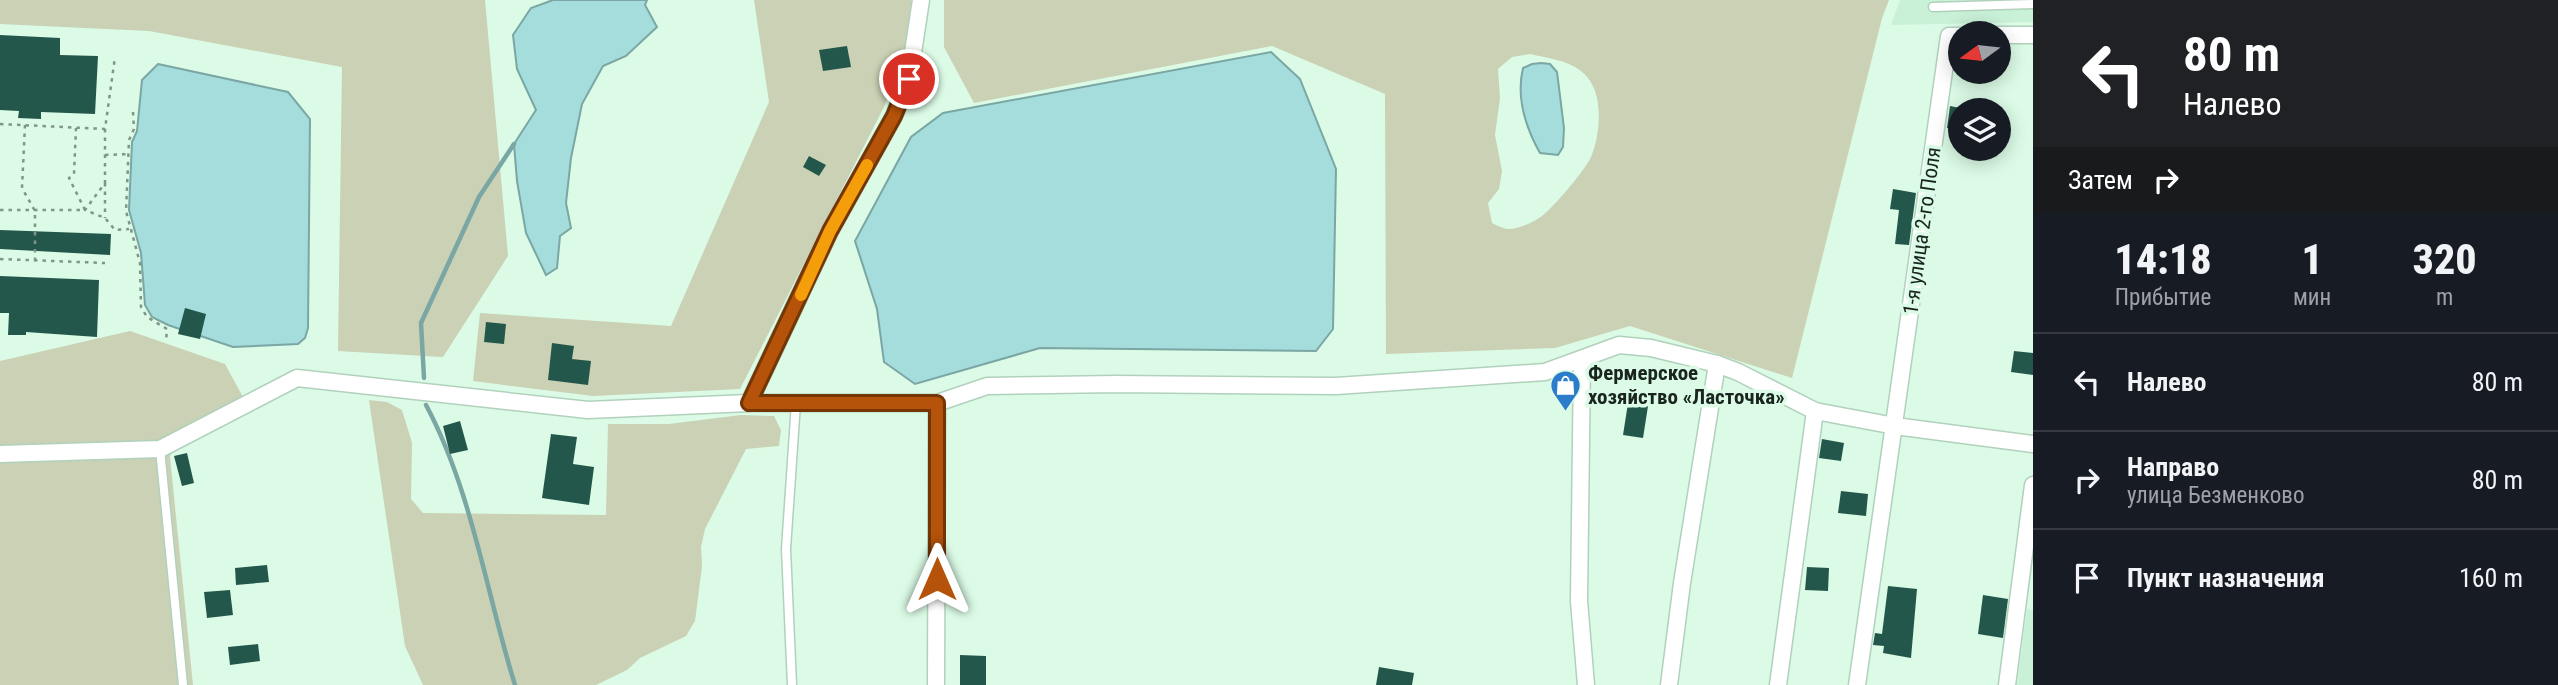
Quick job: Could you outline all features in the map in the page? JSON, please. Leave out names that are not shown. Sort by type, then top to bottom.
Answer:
[{"type":"street","points":[[749,403],[830,231],[894,116],[909,79],[921,0]]},
{"type":"street","points":[[2011,35],[2033,35]]},
{"type":"street","name":"1-я улица 2-го Поля","points":[[1857,685],[1948,76]]},
{"type":"street","points":[[0,454],[160,449],[297,378],[588,410],[749,403],[937,403],[987,386],[1336,386],[1545,372],[1619,345],[1651,348],[1717,364],[1815,411],[1895,426],[2033,444]]},
{"type":"street","points":[[1583,359],[1579,601],[1586,685]]},
{"type":"street","points":[[1670,685],[1682,583],[1717,364]]},
{"type":"street","points":[[936,685],[937,403]]},
{"type":"street","points":[[1778,685],[1815,411]]},
{"type":"street","points":[[2007,685],[2033,485]]},
{"type":"lane","points":[[1933,7],[2033,4]]},
{"type":"lane","points":[[792,685],[786,549],[796,403]]},
{"type":"lane","points":[[160,449],[176,590],[183,685]]},
{"type":"path","points":[[105,218],[105,129],[115,57]]},
{"type":"path","points":[[133,112],[134,129],[129,140],[126,211],[140,263],[141,307],[147,317],[167,329],[166,342]]},
{"type":"path","points":[[0,126],[8,124],[105,129]]},
{"type":"path","points":[[25,125],[22,188],[35,211],[34,261]]},
{"type":"path","points":[[76,128],[74,174],[69,178],[85,210]]},
{"type":"path","points":[[105,155],[129,155]]},
{"type":"path","points":[[85,210],[105,183]]},
{"type":"path","points":[[0,210],[85,210],[105,218],[115,230],[130,229]]},
{"type":"path","points":[[0,260],[105,263]]},
{"type":"shaded area","points":[[0,0],[485,0],[508,256],[443,357],[338,351],[342,67],[149,31],[0,24]]},
{"type":"shaded area","points":[[754,0],[911,0],[912,32],[884,107],[740,389],[593,396],[473,381],[480,313],[671,326],[769,102]]},
{"type":"shaded area","points":[[944,0],[1889,0],[1882,18],[1792,378],[1630,326],[1555,348],[1386,354],[1385,94],[1272,46],[974,103],[944,47]],"holes":[[[1530,54],[1570,64],[1589,79],[1597,100],[1599,124],[1588,163],[1554,205],[1535,221],[1507,229],[1492,223],[1488,203],[1499,189],[1502,171],[1495,135],[1500,98],[1498,69],[1512,57]]]},
{"type":"shaded area","points":[[1900,0],[2033,0],[2033,22],[1948,21],[1948,24],[1891,25]]},
{"type":"shaded area","points":[[130,331],[225,364],[243,397],[178,431],[170,457],[193,685],[0,685],[0,361]]},
{"type":"shaded area","points":[[369,400],[387,402],[402,410],[412,443],[411,499],[423,513],[606,515],[608,424],[669,424],[741,415],[774,416],[781,430],[779,446],[746,449],[705,529],[695,621],[686,636],[640,658],[627,670],[596,685],[423,685],[405,646]]},
{"type":"shaded area","points":[[2027,609],[2033,610],[2033,685],[2017,685]]},
{"type":"water","points":[[553,0],[647,0],[645,5],[657,27],[626,56],[603,66],[582,104],[571,158],[566,203],[571,228],[560,236],[557,268],[546,275],[526,233],[517,181],[514,144],[536,110],[517,69],[513,35],[531,8]]},
{"type":"water","points":[[1271,52],[1300,79],[1336,169],[1333,329],[1316,351],[1040,348],[915,384],[884,362],[877,309],[855,241],[911,137],[943,113]]},
{"type":"water","points":[[1541,63],[1550,64],[1557,72],[1564,128],[1563,147],[1558,155],[1540,153],[1524,112],[1521,90],[1523,68]]},
{"type":"water","points":[[158,64],[288,92],[310,119],[308,328],[305,338],[298,344],[233,347],[168,325],[152,317],[145,305],[141,253],[129,210],[132,142],[137,131],[142,80]]},
{"type":"building","points":[[0,35],[60,38],[60,55],[98,56],[95,114],[41,112],[41,119],[18,118],[19,111],[0,110]]},
{"type":"building","points":[[847,46],[851,67],[823,71],[819,50]]},
{"type":"building","points":[[809,156],[826,165],[819,176],[803,167]]},
{"type":"building","points":[[1893,189],[1916,193],[1909,245],[1895,244],[1899,210],[1890,209]]},
{"type":"building","points":[[0,230],[111,234],[110,255],[0,249]]},
{"type":"building","points":[[0,276],[99,280],[97,337],[26,332],[26,335],[8,335],[9,313],[0,313]]},
{"type":"building","points":[[185,308],[206,314],[200,339],[178,334]]},
{"type":"building","points":[[486,322],[506,324],[504,344],[484,342]]},
{"type":"building","points":[[552,343],[574,346],[572,359],[591,361],[588,385],[548,380]]},
{"type":"building","points":[[2014,351],[2033,353],[2033,375],[2011,372]]},
{"type":"building","points":[[1628,403],[1648,406],[1643,438],[1623,435]]},
{"type":"building","points":[[460,421],[468,450],[450,454],[443,426]]},
{"type":"building","points":[[551,434],[577,437],[573,464],[594,467],[589,505],[542,498]]},
{"type":"building","points":[[1822,439],[1844,443],[1841,461],[1819,458]]},
{"type":"building","points":[[187,453],[194,483],[182,486],[174,456]]},
{"type":"building","points":[[1841,491],[1868,494],[1866,516],[1838,513]]},
{"type":"building","points":[[267,565],[269,582],[236,585],[235,568]]},
{"type":"building","points":[[1807,567],[1829,568],[1828,591],[1805,590]]},
{"type":"building","points":[[1888,586],[1917,589],[1911,658],[1883,653],[1884,646],[1873,645],[1875,633],[1882,634]]},
{"type":"building","points":[[230,590],[233,615],[207,618],[204,592]]},
{"type":"building","points":[[1983,595],[2008,599],[2003,638],[1978,634]]},
{"type":"building","points":[[258,644],[260,661],[230,665],[228,647]]},
{"type":"building","points":[[960,655],[986,656],[986,685],[960,685]]},
{"type":"building","points":[[1379,667],[1414,673],[1412,685],[1376,685]]},
{"type":"waterway","points":[[424,378],[421,323],[479,197],[514,144]]},
{"type":"waterway","points":[[426,405],[442,438],[467,507],[515,685]]},
{"type":"slow traffic","points":[[801,295],[830,231],[867,165]]},
{"type":"place","name":"Фермерское хозяйство «Ласточка»","points":[[1565,412]]},
{"type":"route","points":[[909,79],[894,116],[830,231],[749,403],[937,403],[937,579]]}]
